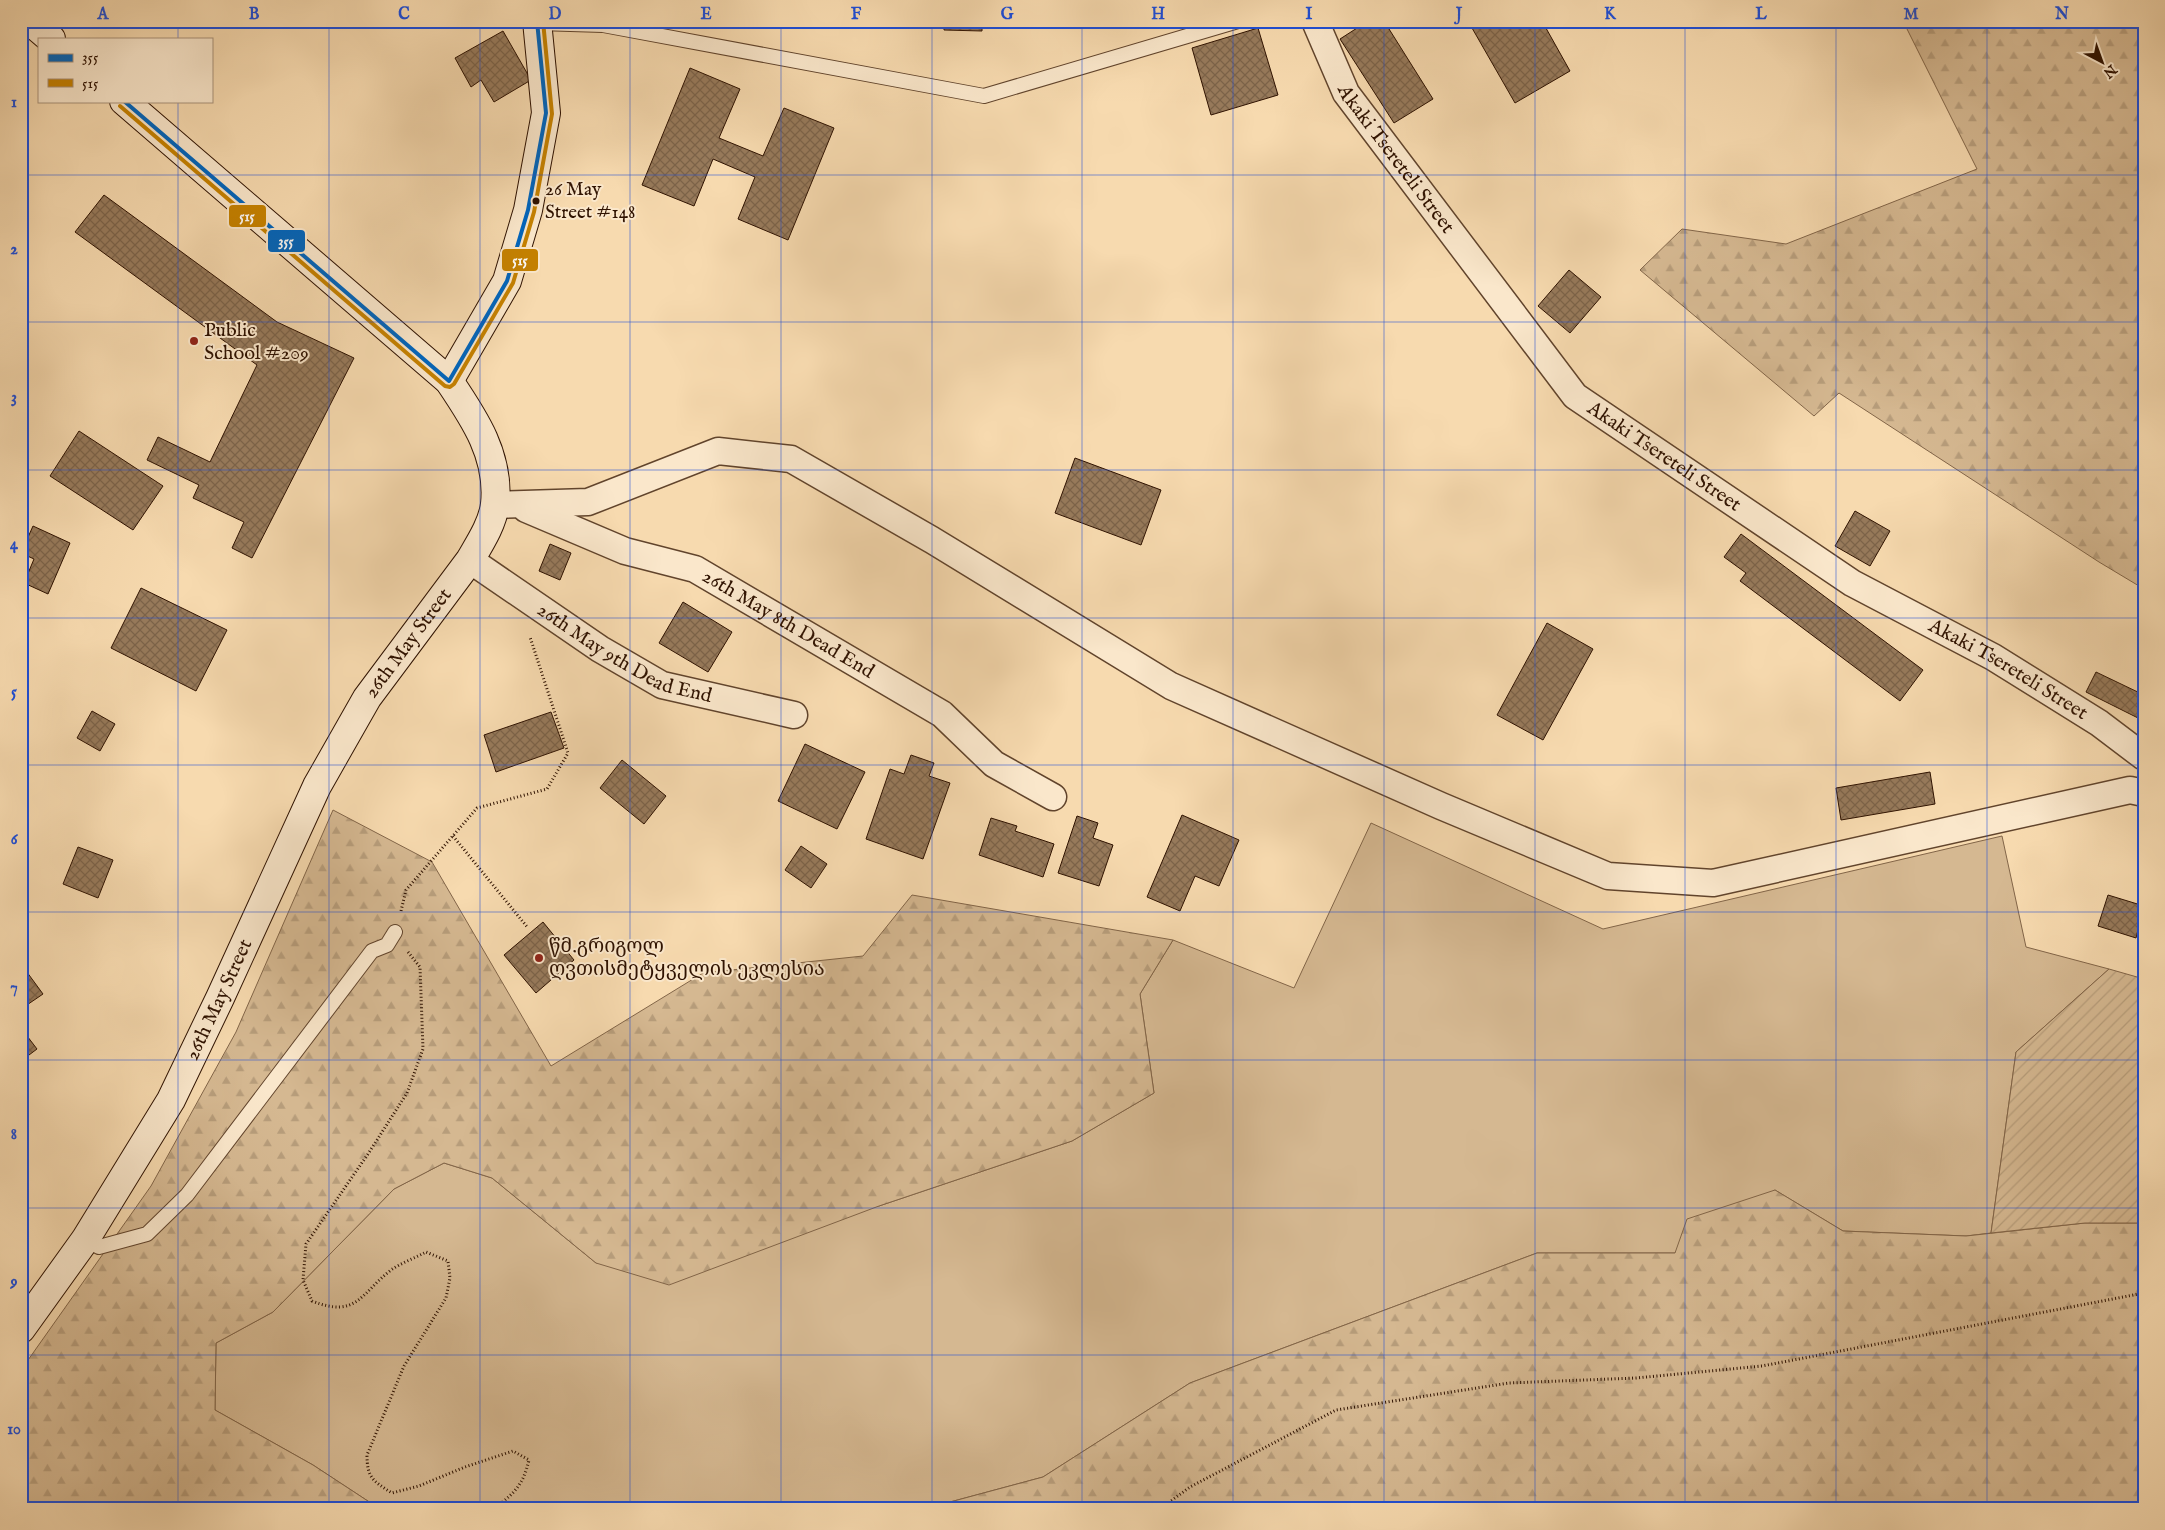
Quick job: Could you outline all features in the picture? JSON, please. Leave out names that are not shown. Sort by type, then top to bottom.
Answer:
[{"type":"main road","points":[[449,381],[507,281],[528,210],[546,113],[538,22]]},
{"type":"main road","name":"26th May Street","points":[[21,1329],[84,1240],[172,1100],[321,778],[367,698],[470,560],[484,538],[495,505],[495,470],[486,443],[472,416],[449,381],[125,102]]},
{"type":"street","name":"Akaki Tsereteli Street","points":[[1315,21],[1346,93],[1575,396],[1852,583],[1993,657],[2099,723],[2144,757]]},
{"type":"street","points":[[495,505],[588,502],[718,450],[791,458],[932,540],[1171,686],[1441,806],[1608,876],[1713,883],[2130,790],[2144,793]]},
{"type":"street","name":"26th May 8th Dead End","points":[[495,505],[530,510],[624,550],[695,569],[942,714],[994,764],[1054,797]]},
{"type":"street","name":"26th May 9th Dead End","points":[[470,560],[600,649],[662,685],[794,715]]},
{"type":"lane","points":[[538,22],[603,24],[984,96],[1238,21]]},
{"type":"lane","points":[[84,1240],[99,1247],[147,1234],[186,1195],[372,951],[387,945],[395,932]]},
{"type":"path","points":[[395,932],[406,890],[477,808],[547,789],[568,753],[529,634]]},
{"type":"path","points":[[453,836],[528,928]]},
{"type":"path","points":[[387,945],[406,949],[420,968],[423,1049],[407,1093],[306,1244],[302,1280],[312,1301],[329,1308],[347,1306],[363,1297],[392,1270],[426,1252],[448,1260],[450,1278],[446,1298],[404,1366],[367,1455],[367,1470],[374,1482],[392,1493],[419,1486],[464,1467],[513,1451],[529,1460],[525,1475],[515,1493],[494,1509]]},
{"type":"path","points":[[1160,1509],[1190,1487],[1336,1410],[1509,1383],[1636,1378],[1762,1366],[2144,1293]]},
{"type":"green space","points":[[1903,21],[2144,21],[2144,589],[2099,562],[1839,393],[1814,416],[1640,270],[1682,229],[1786,244],[1977,169]]},
{"type":"green space","points":[[333,810],[432,862],[551,1066],[703,973],[863,956],[912,895],[1173,940],[1140,994],[1154,1093],[1072,1141],[879,1206],[669,1285],[596,1263],[492,1178],[444,1163],[394,1189],[273,1312],[216,1343],[215,1410],[313,1465],[380,1509],[21,1509],[21,1370],[151,1186],[236,1032]]},
{"type":"green space","points":[[1371,823],[1603,929],[2002,836],[2026,947],[2109,969],[2016,1052],[1991,1233],[1966,1236],[1843,1231],[1775,1190],[1675,1253],[1537,1253],[1190,1383],[1043,1477],[924,1509],[380,1509],[313,1465],[215,1410],[216,1343],[273,1312],[394,1189],[444,1163],[492,1178],[596,1263],[879,1206],[1072,1141],[1154,1093],[1140,994],[1173,940],[1294,988]]},
{"type":"green space","points":[[2109,969],[2144,979],[2144,1223],[2085,1223],[1991,1233],[2016,1052]]},
{"type":"green space","points":[[1775,1190],[1843,1231],[1966,1236],[2085,1223],[2144,1223],[2144,1509],[924,1509],[1043,1477],[1190,1383],[1537,1253],[1675,1253],[1687,1219]]},
{"type":"building","points":[[472,21],[489,21],[476,28]]},
{"type":"building","points":[[944,21],[982,21],[982,31],[944,30]]},
{"type":"building","points":[[1368,21],[1384,21],[1433,99],[1394,123],[1340,39]]},
{"type":"building","points":[[1468,21],[1542,21],[1570,71],[1515,103]]},
{"type":"building","points":[[1258,28],[1278,95],[1211,115],[1192,48]]},
{"type":"building","points":[[503,31],[531,80],[494,102],[481,80],[471,87],[455,58]]},
{"type":"building","points":[[690,68],[740,89],[719,138],[763,156],[784,108],[834,128],[788,240],[738,219],[755,177],[713,159],[694,206],[642,185]]},
{"type":"building","points":[[104,195],[277,322],[354,358],[252,558],[232,548],[244,522],[193,498],[199,485],[147,460],[158,437],[210,462],[257,365],[75,232]]},
{"type":"building","points":[[1569,270],[1601,297],[1570,333],[1538,306]]},
{"type":"building","points":[[79,431],[163,486],[133,530],[50,476]]},
{"type":"building","points":[[1075,458],[1161,490],[1141,545],[1055,513]]},
{"type":"building","points":[[1855,511],[1890,531],[1870,566],[1835,546]]},
{"type":"building","points":[[33,526],[70,543],[48,594],[24,583],[34,559],[21,553]]},
{"type":"building","points":[[1741,534],[1923,670],[1900,701],[1740,581],[1746,573],[1724,557]]},
{"type":"building","points":[[550,544],[571,553],[560,580],[539,571]]},
{"type":"building","points":[[141,588],[227,630],[196,691],[111,648]]},
{"type":"building","points":[[683,602],[732,632],[708,672],[659,643]]},
{"type":"building","points":[[1547,623],[1593,649],[1543,740],[1497,715]]},
{"type":"building","points":[[2096,672],[2144,695],[2144,721],[2086,692]]},
{"type":"building","points":[[92,711],[115,724],[100,751],[77,738]]},
{"type":"building","points":[[551,712],[564,748],[496,772],[484,735]]},
{"type":"building","points":[[805,744],[865,772],[837,829],[778,801]]},
{"type":"building","points":[[911,755],[934,763],[929,776],[950,783],[923,859],[866,839],[890,769],[904,774]]},
{"type":"building","points":[[622,760],[666,796],[644,824],[600,788]]},
{"type":"building","points":[[1930,772],[1935,804],[1841,820],[1836,788]]},
{"type":"building","points":[[1182,815],[1239,840],[1219,886],[1195,876],[1180,911],[1147,897]]},
{"type":"building","points":[[1077,816],[1098,823],[1093,838],[1113,845],[1099,886],[1058,873]]},
{"type":"building","points":[[991,818],[1017,826],[1015,831],[1054,844],[1043,877],[979,855]]},
{"type":"building","points":[[801,846],[827,864],[811,888],[785,870]]},
{"type":"building","points":[[78,847],[113,860],[98,898],[63,884]]},
{"type":"building","points":[[2108,895],[2144,906],[2136,938],[2098,926]]},
{"type":"building","name":"წმ.გრიგოლ ღვთისმეტყველის ეკლესია","points":[[543,922],[574,960],[536,993],[504,955]]},
{"type":"building","points":[[21,964],[43,994],[21,1009]]},
{"type":"building","points":[[21,1028],[37,1049],[21,1061]]},
{"type":"transit line","name":"355","points":[[449,381],[507,281],[528,210],[546,113],[537,21]]},
{"type":"transit line","name":"515","points":[[120,106],[445,386],[450,387],[454,384],[513,283],[534,212],[552,114],[543,21]]},
{"type":"transit line","name":"355","points":[[125,102],[449,381]]},
{"type":"place","name":"26 May Street #148","points":[[536,201]]},
{"type":"place","name":"Public School #209","points":[[194,341]]},
{"type":"place","name":"წმ.გრიგოლ ღვთისმეტყველის ეკლესია","points":[[539,958]]}]
